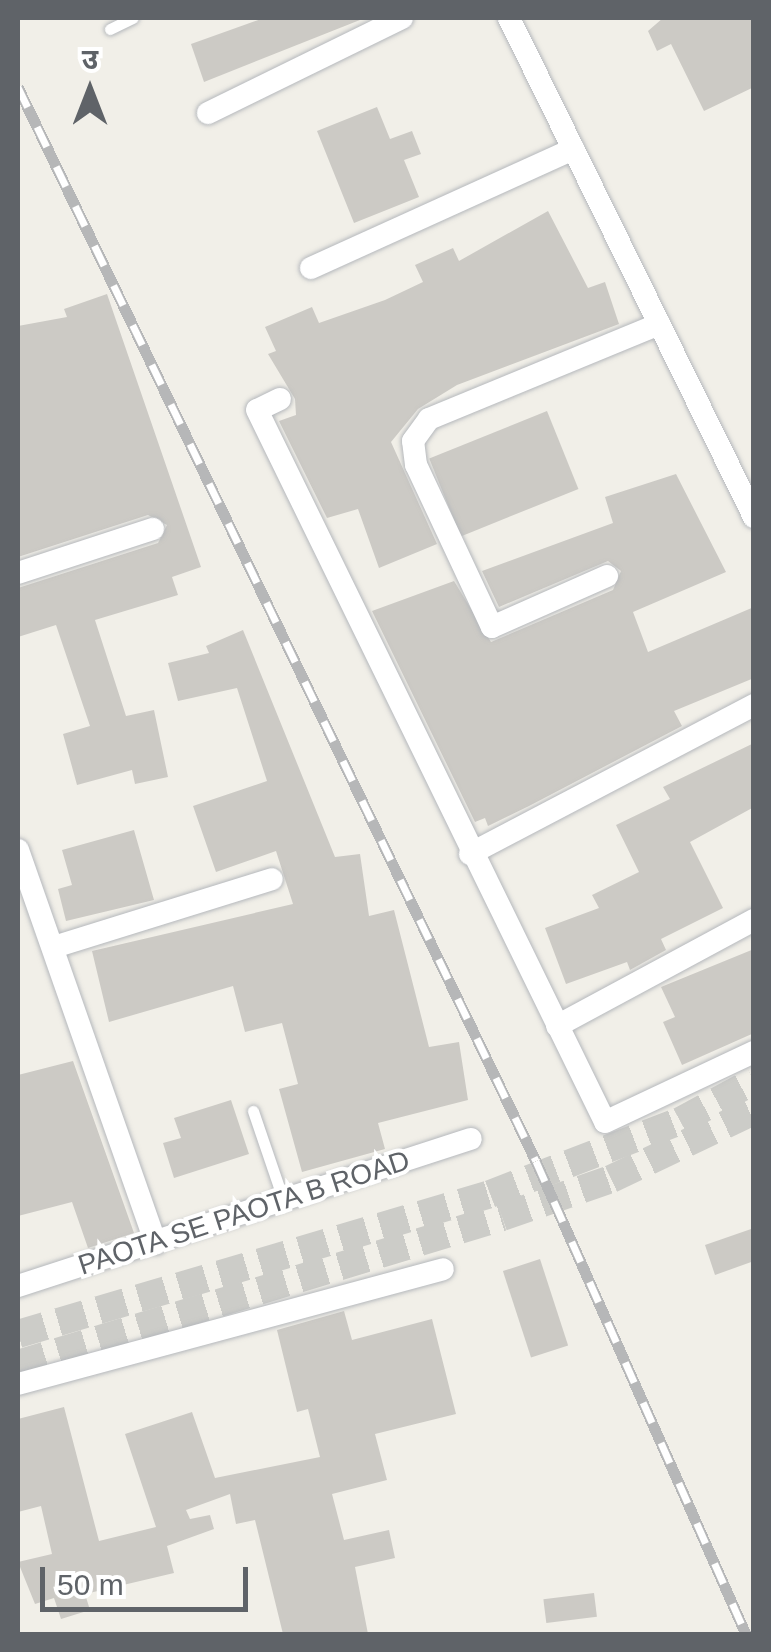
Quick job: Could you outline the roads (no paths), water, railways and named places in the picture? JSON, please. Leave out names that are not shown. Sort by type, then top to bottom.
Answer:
[{"type":"street","points":[[208,113],[402,18]]},
{"type":"street","points":[[508,18],[754,517]]},
{"type":"street","points":[[311,268],[573,149]]},
{"type":"street","points":[[607,576],[492,627],[416,466],[413,441],[429,419],[659,324]]},
{"type":"street","points":[[280,399],[256,410],[470,854],[605,1122],[754,1052]]},
{"type":"street","points":[[18,573],[153,529]]},
{"type":"street","points":[[470,854],[754,705]]},
{"type":"street","points":[[18,850],[156,1242]]},
{"type":"street","points":[[54,947],[272,879]]},
{"type":"street","points":[[556,1026],[754,920]]},
{"type":"street","name":"PAOTA SE PAOTA B ROAD","points":[[18,1286],[472,1139]]},
{"type":"street","points":[[18,1384],[443,1269]]},
{"type":"lane","points":[[110,28],[133,18]]},
{"type":"lane","points":[[253,1111],[283,1198]]},
{"type":"tunnel","points":[[18,1334],[490,1194],[680,1121],[754,1081]]},
{"type":"tunnel","points":[[18,1364],[502,1217],[611,1179],[754,1111]]},
{"type":"railway","points":[[18,87],[536,1161],[746,1634]]}]
